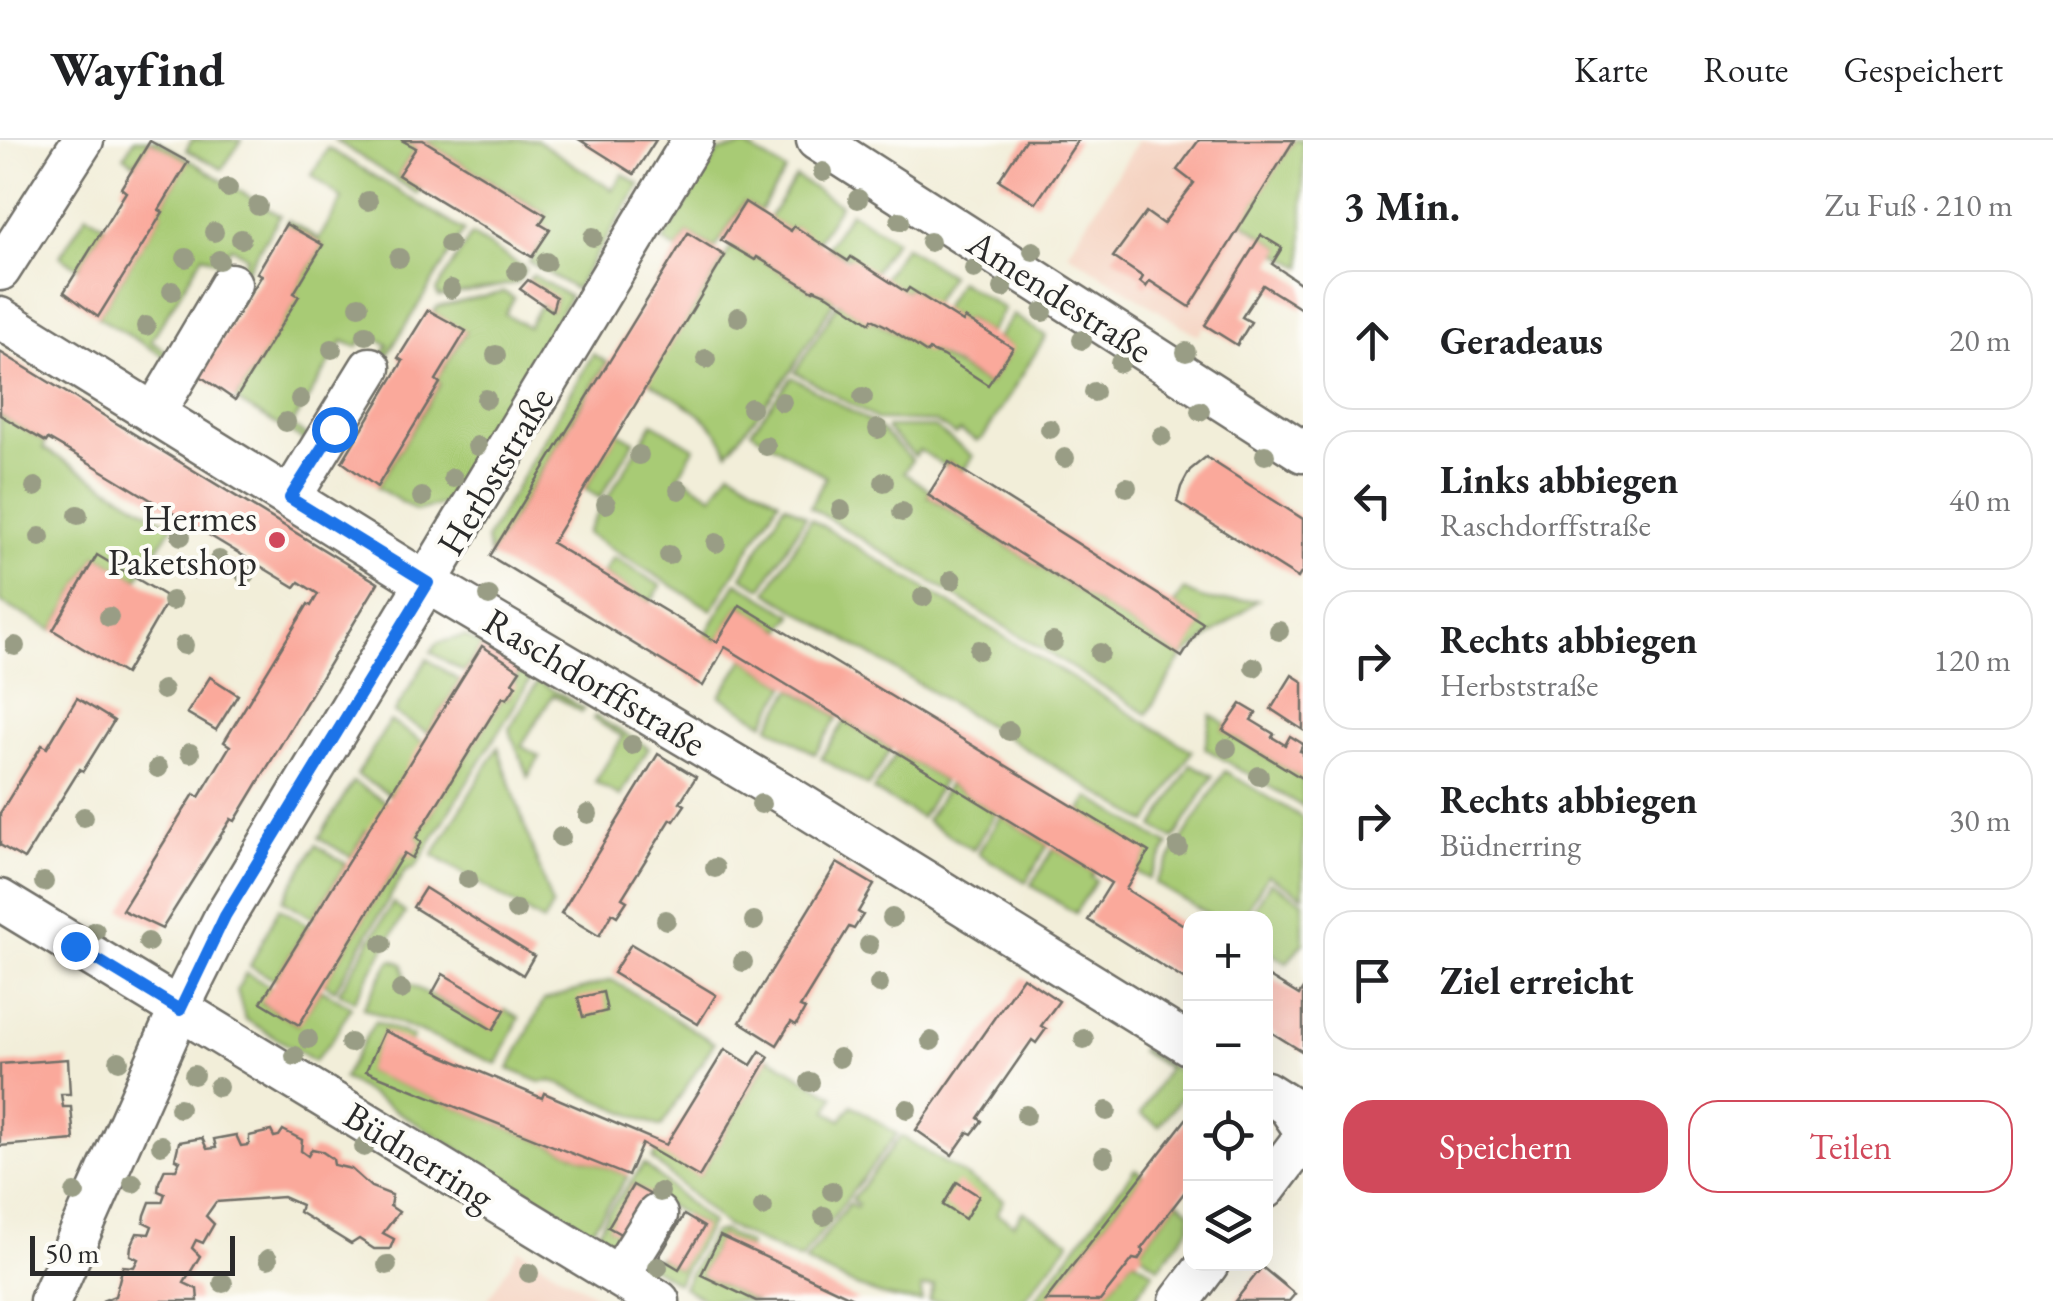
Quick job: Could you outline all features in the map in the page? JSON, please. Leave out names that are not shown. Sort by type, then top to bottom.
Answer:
[{"type":"street","points":[[0,270],[83,140]]},
{"type":"street","name":"Herbststraße","points":[[180,1010],[225,916],[693,140]]},
{"type":"street","name":"Amendestraße","points":[[817,140],[1303,452]]},
{"type":"street","points":[[154,414],[231,284]]},
{"type":"street","name":"Raschdorffstraße","points":[[0,318],[428,583],[789,797],[1183,1042]]},
{"type":"street","points":[[290,498],[370,368]]},
{"type":"street","name":"Büdnerring","points":[[0,900],[28,933],[180,1010],[658,1301]]},
{"type":"street","points":[[50,1301],[180,1010]]},
{"type":"street","points":[[1273,1096],[1288,1106],[1303,1128]]},
{"type":"street","points":[[1271,1181],[1303,1139]]},
{"type":"street","points":[[619,1276],[657,1215]]},
{"type":"street","points":[[1180,1301],[1203,1271]]},
{"type":"shaded area","points":[[1138,140],[1303,140],[1303,267],[1261,236],[1198,336],[1068,253]]},
{"type":"shaded area","points":[[519,1249],[605,1301],[487,1301]]},
{"type":"green space","points":[[134,140],[157,140],[280,216],[242,277],[237,274],[247,257],[231,247],[220,263],[203,255],[151,341],[175,357],[172,361],[98,317],[162,213],[159,210],[187,163],[150,141],[135,164],[124,156]]},
{"type":"green space","points":[[192,140],[242,140],[222,169],[186,150]]},
{"type":"green space","points":[[335,140],[402,140],[416,148],[398,175],[421,189],[418,194]]},
{"type":"green space","points":[[423,140],[537,140],[612,190],[623,174],[640,185],[575,289],[529,262],[549,230],[540,224],[546,214]]},
{"type":"green space","points":[[1294,140],[1303,140],[1303,267],[1278,254],[1281,248],[1242,222]]},
{"type":"green space","points":[[746,146],[786,171],[760,211],[744,202],[715,249],[688,233],[677,250],[663,241],[718,152]]},
{"type":"green space","points":[[328,148],[464,231],[382,364],[378,361],[388,345],[368,333],[357,347],[343,341],[292,425],[318,449],[235,400],[298,297],[294,293],[323,245],[286,224],[288,220],[319,239],[342,199],[312,175]]},
{"type":"green space","points":[[796,177],[840,205],[817,242],[794,227],[791,231],[769,218]]},
{"type":"green space","points":[[850,212],[895,240],[874,272],[827,247]]},
{"type":"green space","points":[[87,214],[105,226],[79,268],[60,256]]},
{"type":"green space","points":[[471,235],[526,269],[517,283],[439,297],[436,291]]},
{"type":"green space","points":[[732,246],[835,300],[790,372],[728,452],[705,419],[648,381]]},
{"type":"green space","points":[[904,246],[950,275],[932,304],[909,288],[906,292],[883,279]]},
{"type":"green space","points":[[533,275],[570,297],[444,504],[416,511],[377,487],[440,384],[436,380],[466,332],[433,313],[437,307],[504,292],[514,298],[505,314],[528,327],[540,305],[552,310],[556,298],[528,280]]},
{"type":"green space","points":[[959,281],[1004,309],[989,333],[942,309]]},
{"type":"green space","points":[[839,302],[988,385],[1012,348],[997,338],[1013,315],[1046,336],[983,438],[977,441],[960,431],[956,435],[935,422],[878,420],[795,372]]},
{"type":"green space","points":[[593,354],[607,362],[490,556],[486,540]]},
{"type":"green space","points":[[792,377],[877,426],[912,460],[904,473],[931,491],[928,496],[1181,656],[1203,623],[1174,604],[1184,590],[1212,600],[1258,600],[1182,657],[1147,714],[810,507],[826,477],[751,431]]},
{"type":"green space","points":[[0,415],[46,442],[43,448],[173,526],[137,579],[97,555],[53,630],[0,602]]},
{"type":"green space","points":[[653,423],[694,448],[679,475],[713,496],[730,470],[779,500],[712,610],[586,533]]},
{"type":"green space","points":[[887,427],[934,427],[973,456],[963,471],[919,450],[915,456]]},
{"type":"green space","points":[[618,432],[634,441],[600,498],[585,489]]},
{"type":"green space","points":[[785,504],[806,516],[762,588],[742,577]]},
{"type":"green space","points":[[811,519],[1192,751],[1148,823],[767,592]]},
{"type":"green space","points":[[613,557],[661,586],[650,602],[603,573]]},
{"type":"green space","points":[[737,582],[793,615],[782,630],[740,605],[717,642],[705,635]]},
{"type":"green space","points":[[465,636],[482,646],[464,672],[431,652],[437,643]]},
{"type":"green space","points":[[427,659],[460,681],[428,733],[394,713]]},
{"type":"green space","points":[[744,659],[787,685],[764,723],[720,696]]},
{"type":"green space","points":[[520,670],[532,677],[416,866],[405,871],[335,990],[324,983],[404,853],[412,857],[421,842],[416,838],[503,697],[508,699]]},
{"type":"green space","points":[[538,681],[584,709],[582,712],[553,695],[521,746],[540,757],[528,777],[509,729]]},
{"type":"green space","points":[[792,689],[838,717],[815,754],[769,726]]},
{"type":"green space","points":[[1211,715],[1226,724],[1223,730],[1303,779],[1303,807],[1205,748]]},
{"type":"green space","points":[[595,716],[649,748],[620,796],[595,782],[623,737],[593,719]]},
{"type":"green space","points":[[390,721],[424,743],[390,795],[357,775]]},
{"type":"green space","points":[[845,721],[891,749],[868,786],[821,758]]},
{"type":"green space","points":[[498,747],[552,906],[543,922],[433,855]]},
{"type":"green space","points":[[897,752],[943,781],[921,818],[873,790]]},
{"type":"green space","points":[[1191,764],[1213,776],[1174,839],[1154,827]]},
{"type":"green space","points":[[1225,771],[1303,818],[1303,896],[1268,875],[1246,911],[1202,911],[1155,883]]},
{"type":"green space","points":[[353,782],[386,802],[351,857],[319,838]]},
{"type":"green space","points":[[949,784],[996,813],[973,850],[926,821]]},
{"type":"green space","points":[[1089,797],[1169,845],[1149,879],[1136,872],[1148,853],[1081,811]]},
{"type":"green space","points":[[1001,816],[1048,845],[1026,882],[978,853]]},
{"type":"green space","points":[[316,845],[346,864],[313,918],[283,900]]},
{"type":"green space","points":[[1054,848],[1094,873],[1091,877],[1096,881],[1075,913],[1031,885]]},
{"type":"green space","points":[[1270,882],[1303,901],[1303,942],[1287,963],[1273,954],[1273,911],[1253,911]]},
{"type":"green space","points":[[393,903],[405,913],[354,1001],[339,992]]},
{"type":"green space","points":[[279,908],[308,925],[275,980],[250,966]]},
{"type":"green space","points":[[394,960],[403,964],[406,982],[492,1029],[505,1010],[519,1018],[497,1064],[363,1008]]},
{"type":"green space","points":[[246,973],[271,987],[262,1003],[298,1025],[321,989],[351,1007],[314,1061],[245,1019],[237,990]]},
{"type":"green space","points":[[612,980],[714,1043],[661,1127],[552,1081],[540,1082],[509,1069],[544,1000]]},
{"type":"green space","points":[[375,1021],[413,1037],[410,1043],[384,1032],[367,1071],[628,1176],[591,1231],[343,1078]]},
{"type":"green space","points":[[1141,1048],[1183,1074],[1183,1095],[1159,1126],[1140,1114],[1168,1068],[1140,1051]]},
{"type":"green space","points":[[769,1057],[834,1096],[827,1111],[841,1120],[852,1105],[897,1134],[800,1260],[726,1226],[652,1159],[657,1151],[699,1176]]},
{"type":"green space","points":[[901,1136],[1004,1200],[997,1214],[1014,1224],[1023,1211],[1070,1241],[1023,1301],[929,1301],[934,1286],[921,1288],[922,1301],[906,1300],[862,1288],[805,1262],[849,1203],[856,1208],[858,1205],[852,1200]]},
{"type":"green space","points":[[644,1164],[711,1223],[677,1283],[637,1258],[639,1254],[655,1262],[659,1257],[679,1269],[703,1226],[633,1185],[609,1227],[628,1238],[627,1253],[597,1234]]},
{"type":"green space","points":[[1135,1169],[1143,1175],[1045,1301],[1034,1301]]},
{"type":"green space","points":[[1178,1201],[1183,1205],[1183,1235],[1159,1267],[1141,1249]]},
{"type":"green space","points":[[723,1231],[749,1244],[748,1249],[720,1236],[701,1275],[756,1301],[707,1301],[683,1287],[713,1233]]},
{"type":"green space","points":[[1133,1259],[1154,1272],[1132,1301],[1100,1301]]},
{"type":"building","points":[[401,140],[423,140],[546,215],[540,224],[550,230],[532,257],[398,175],[416,148]]},
{"type":"building","points":[[580,140],[656,140],[634,174]]},
{"type":"building","points":[[1025,140],[1078,140],[1036,203],[999,180]]},
{"type":"building","points":[[1199,140],[1294,140],[1190,307],[1150,281],[1146,287],[1140,282],[1143,277],[1113,257],[1146,212],[1163,224],[1194,183],[1177,170]]},
{"type":"building","points":[[150,141],[188,162],[159,210],[163,212],[98,317],[64,292],[126,192],[121,188]]},
{"type":"building","points":[[745,202],[791,231],[794,226],[848,261],[851,257],[906,292],[909,288],[1013,348],[988,385],[886,326],[872,319],[870,323],[828,295],[813,291],[721,240]]},
{"type":"building","points":[[286,224],[323,245],[294,293],[299,296],[235,400],[200,376],[262,275],[257,273]]},
{"type":"building","points":[[688,233],[725,256],[552,543],[717,642],[740,605],[1149,852],[1126,889],[1183,925],[1183,979],[1088,920],[1111,883],[725,647],[703,686],[490,556]]},
{"type":"building","points":[[1261,235],[1282,248],[1272,264],[1303,285],[1303,310],[1263,285],[1242,317],[1251,322],[1237,345],[1205,325]]},
{"type":"building","points":[[528,280],[556,297],[552,311],[520,289]]},
{"type":"building","points":[[428,310],[466,331],[436,380],[440,383],[377,487],[342,462],[403,361],[398,358]]},
{"type":"building","points":[[0,352],[378,583],[235,821],[231,819],[162,929],[122,910],[194,794],[199,797],[230,746],[224,742],[308,604],[311,606],[318,594],[299,582],[295,587],[93,465],[0,415]]},
{"type":"building","points":[[1206,457],[1303,519],[1303,570],[1298,578],[1177,502],[1190,470]]},
{"type":"building","points":[[949,462],[1203,623],[1182,657],[928,495]]},
{"type":"building","points":[[97,555],[169,598],[125,674],[53,630]]},
{"type":"building","points":[[482,646],[520,670],[512,682],[516,685],[507,699],[503,697],[416,838],[421,842],[412,858],[404,853],[299,1025],[261,1002]]},
{"type":"building","points":[[1292,675],[1303,682],[1303,730],[1271,709]]},
{"type":"building","points":[[210,677],[238,695],[216,730],[187,713]]},
{"type":"building","points":[[77,698],[114,721],[24,859],[0,845],[0,813]]},
{"type":"building","points":[[1241,704],[1256,713],[1251,720],[1274,734],[1272,737],[1285,745],[1290,736],[1303,744],[1303,779],[1223,730]]},
{"type":"building","points":[[658,754],[696,777],[680,802],[685,805],[674,821],[671,819],[622,898],[627,901],[617,916],[612,913],[599,936],[561,913]]},
{"type":"building","points":[[837,863],[874,885],[858,912],[863,915],[854,929],[849,927],[800,1007],[805,1009],[796,1025],[791,1022],[777,1045],[740,1022]]},
{"type":"building","points":[[425,888],[534,956],[523,975],[413,907]]},
{"type":"building","points":[[631,944],[716,995],[698,1024],[613,973]]},
{"type":"building","points":[[443,974],[505,1010],[493,1030],[432,994]]},
{"type":"building","points":[[1023,977],[1059,1001],[1041,1026],[1046,1029],[1036,1043],[1032,1040],[978,1118],[982,1121],[972,1134],[968,1132],[952,1155],[916,1130]]},
{"type":"building","points":[[1273,979],[1299,995],[1303,989],[1303,1052],[1273,1033]]},
{"type":"building","points":[[603,992],[607,1011],[583,1017],[578,998]]},
{"type":"building","points":[[384,1031],[666,1145],[725,1049],[751,1065],[760,1051],[769,1057],[699,1177],[642,1144],[628,1176],[366,1071]]},
{"type":"building","points":[[68,1059],[70,1094],[61,1094],[63,1107],[71,1107],[74,1140],[0,1146],[0,1064]]},
{"type":"building","points":[[1183,1123],[1183,1194],[1141,1249],[1144,1251],[1138,1260],[1133,1259],[1100,1301],[1045,1301]]},
{"type":"building","points":[[283,1130],[302,1140],[301,1151],[308,1156],[312,1149],[321,1151],[333,1159],[334,1165],[351,1169],[371,1187],[392,1195],[390,1206],[399,1212],[383,1233],[394,1239],[390,1249],[374,1249],[359,1239],[351,1244],[299,1212],[301,1205],[283,1197],[216,1202],[206,1216],[214,1224],[203,1243],[196,1240],[192,1248],[200,1256],[184,1283],[197,1289],[198,1301],[102,1301],[115,1296],[123,1266],[134,1267],[138,1259],[130,1255],[131,1246],[137,1233],[149,1234],[152,1226],[144,1222],[145,1215],[150,1202],[162,1202],[165,1194],[158,1191],[159,1182],[165,1169],[176,1169],[180,1161],[175,1159],[179,1142],[202,1138],[207,1149],[216,1148],[214,1139],[236,1135],[241,1146],[249,1145],[249,1136],[271,1131],[274,1137]]},
{"type":"building","points":[[957,1182],[979,1196],[965,1219],[943,1205]]},
{"type":"building","points":[[633,1185],[653,1196],[628,1238],[608,1227]]},
{"type":"building","points":[[684,1215],[704,1227],[679,1269],[659,1257]]},
{"type":"building","points":[[720,1236],[859,1301],[756,1301],[701,1275]]},
{"type":"building","points":[[1259,1271],[1267,1271],[1295,1294],[1289,1301],[1235,1301]]},
{"type":"place","name":"Hermes Paketshop","points":[[277,540]]},
{"type":"route","points":[[75,946],[180,1010],[225,916],[428,583],[290,498],[334,429]]}]
